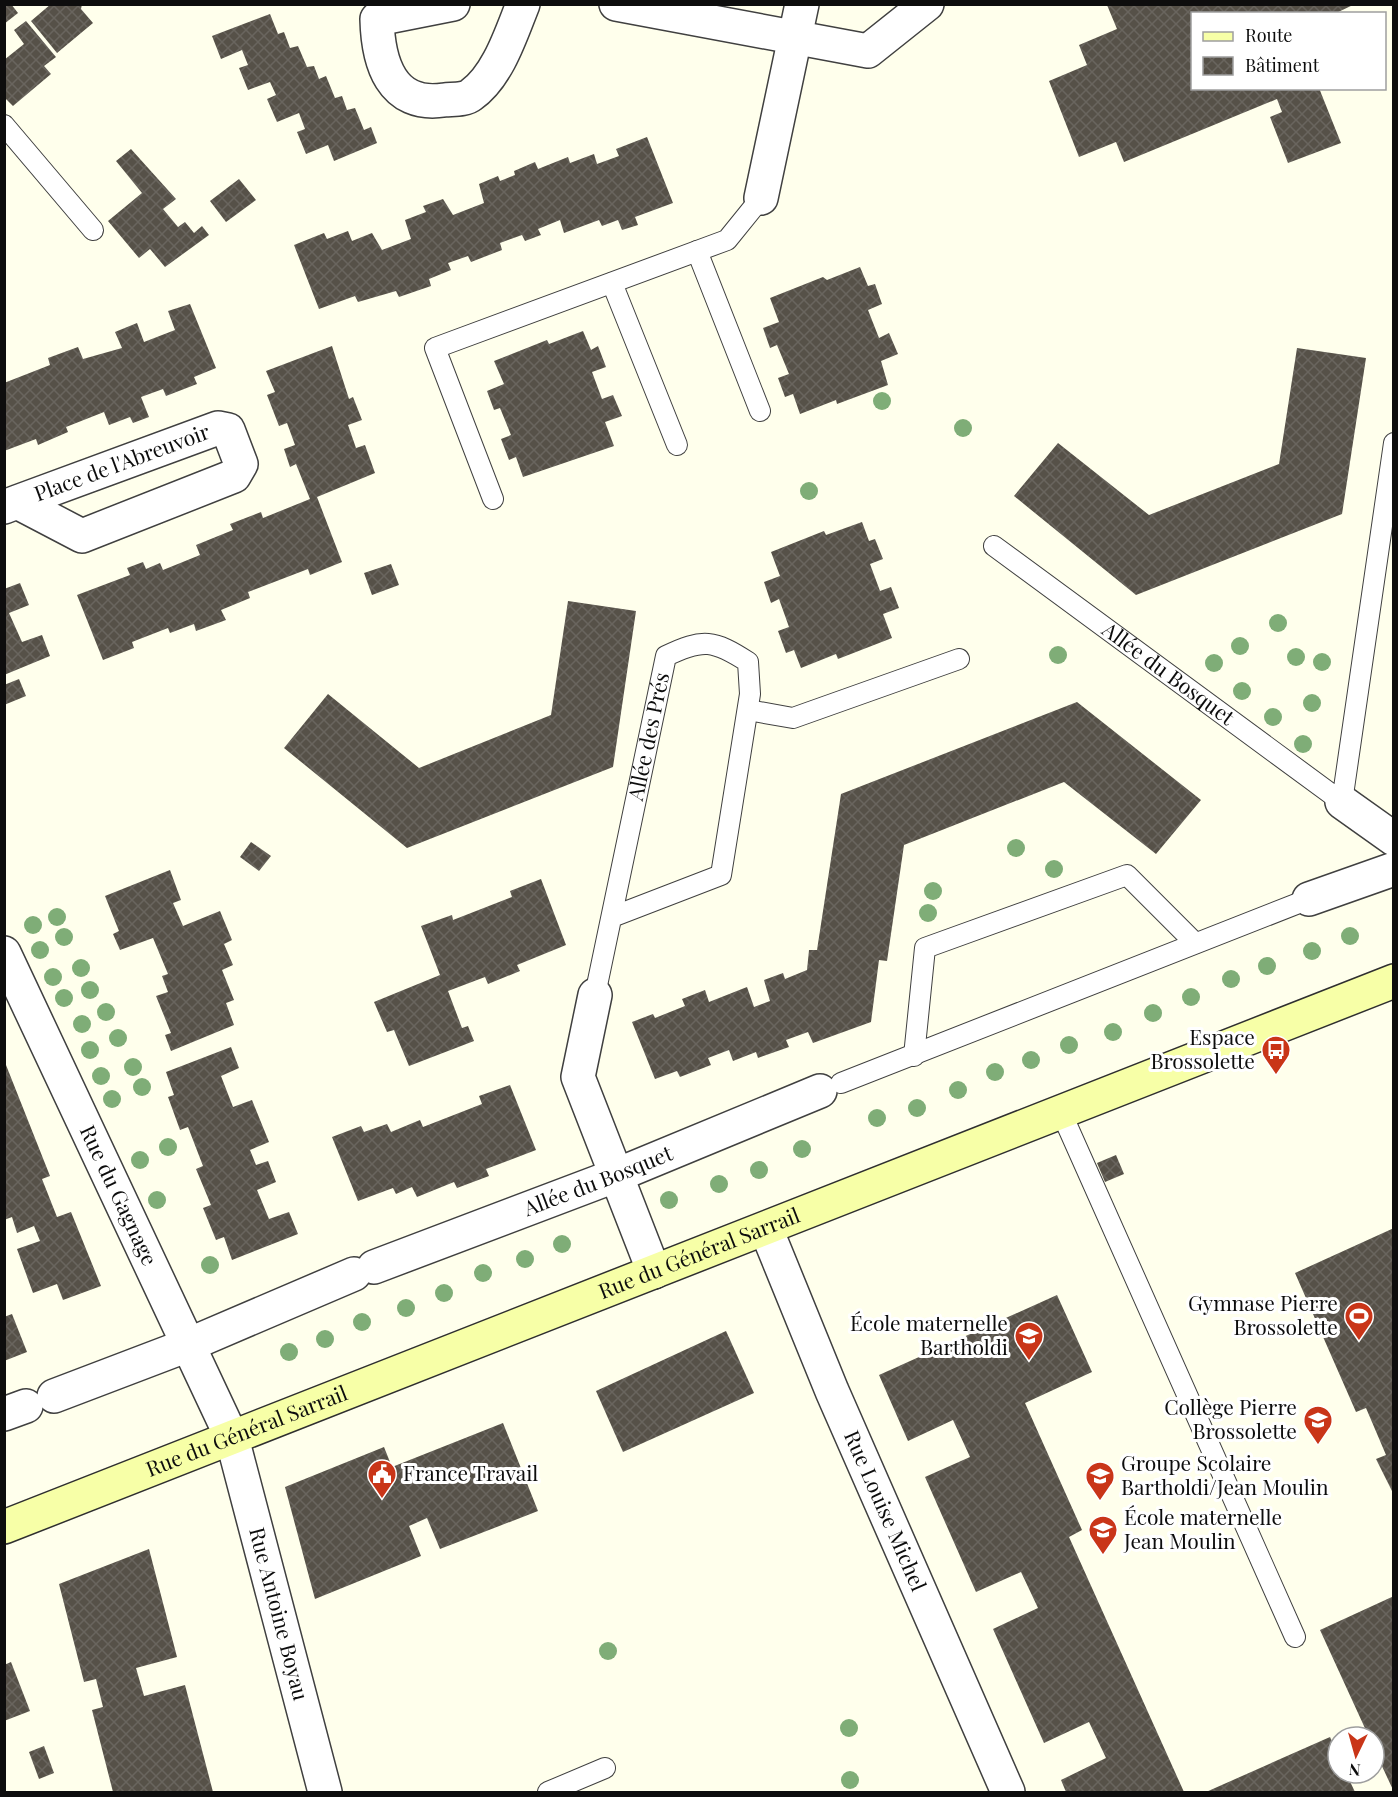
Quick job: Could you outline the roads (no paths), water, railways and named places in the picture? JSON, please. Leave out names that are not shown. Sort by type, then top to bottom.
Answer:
[{"type":"main road","name":"Rue du Général Sarrail","points":[[4,1527],[1394,981]]},
{"type":"street","points":[[453,4],[377,19],[378,46],[389,80],[413,98],[438,101],[470,97],[490,75],[523,4]]},
{"type":"street","points":[[616,4],[868,51],[927,4]]},
{"type":"street","points":[[761,198],[802,4]]},
{"type":"street","name":"Place de l'Abreuvoir","points":[[218,428],[228,430],[241,464],[234,477],[82,536],[11,504],[218,428]]},
{"type":"street","name":"Allée du Bosquet","points":[[1342,802],[1394,839]]},
{"type":"street","name":"Allée du Bosquet","points":[[1309,899],[1394,869]]},
{"type":"street","name":"Rue du Gagnage","points":[[4,953],[188,1345],[213,1393],[232,1438]]},
{"type":"street","name":"Allée des Prés","points":[[595,995],[578,1077],[654,1272]]},
{"type":"street","name":"Allée du Bosquet","points":[[28,1405],[188,1345],[364,1270],[617,1175],[831,1087]]},
{"type":"street","name":"Rue Louise Michel","points":[[766,1229],[832,1391],[1008,1792]]},
{"type":"street","name":"Rue Antoine Boyau","points":[[232,1438],[325,1792]]},
{"type":"lane","points":[[4,125],[93,230]]},
{"type":"lane","points":[[493,498],[435,348],[727,240],[761,198]]},
{"type":"lane","points":[[697,251],[760,411]]},
{"type":"lane","points":[[612,283],[677,445]]},
{"type":"lane","points":[[1342,802],[1394,443]]},
{"type":"lane","name":"Allée du Bosquet","points":[[994,546],[1342,802]]},
{"type":"lane","name":"Allée des Prés","points":[[595,995],[666,656],[692,643],[723,646],[748,662],[750,694],[721,875],[612,917]]},
{"type":"lane","points":[[748,710],[793,718],[959,659]]},
{"type":"lane","points":[[914,1056],[926,948],[1126,875],[1195,943]]},
{"type":"lane","name":"Allée du Bosquet","points":[[831,1087],[1309,899]]},
{"type":"lane","points":[[1061,1112],[1295,1637]]},
{"type":"lane","points":[[548,1792],[605,1768]]},
{"type":"place","name":"Espace Brossolette","points":[[1276,1076]]},
{"type":"place","name":"Gymnase Pierre Brossolette","points":[[1359,1342]]},
{"type":"place","name":"École maternelle Bartholdi","points":[[1029,1362]]},
{"type":"place","name":"Collège Pierre Brossolette","points":[[1318,1446]]},
{"type":"place","name":"France Travail","points":[[382,1500]]},
{"type":"place","name":"Groupe Scolaire Bartholdi/Jean Moulin","points":[[1100,1502]]},
{"type":"place","name":"École maternelle Jean Moulin","points":[[1103,1556]]}]
